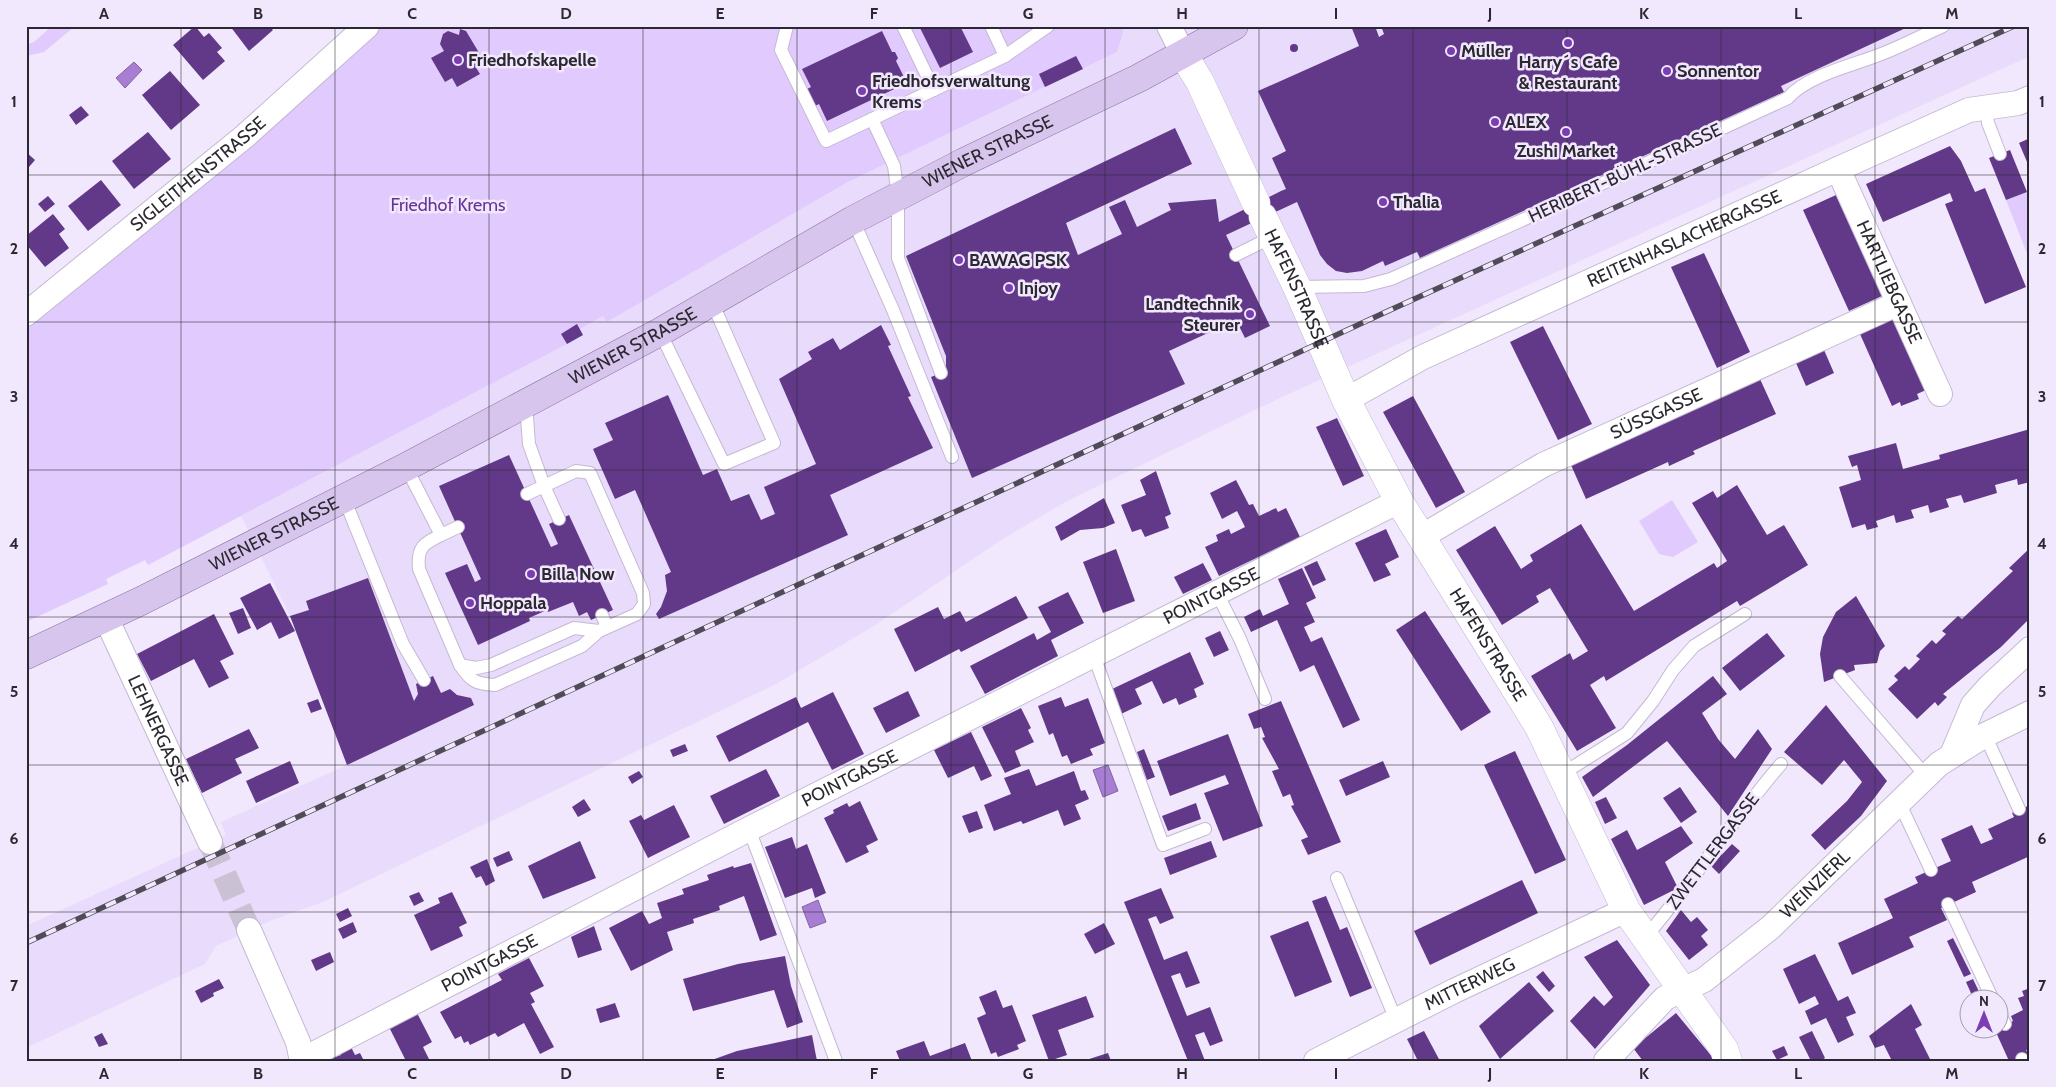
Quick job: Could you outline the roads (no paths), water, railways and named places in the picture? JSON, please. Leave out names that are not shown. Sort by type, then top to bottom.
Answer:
[{"type":"main road","name":"WIENER STRASSE","points":[[26,655],[106,618],[406,467],[660,332],[898,196],[964,162],[1139,78],[1234,26]]},
{"type":"street","name":"SIGLEITHENSTRASSE","points":[[26,314],[245,136],[367,26]]},
{"type":"street","points":[[1169,26],[1183,54]]},
{"type":"street","name":"HAFENSTRASSE","points":[[1183,54],[1200,82],[1297,287],[1346,400],[1399,501],[1540,728],[1626,910],[1724,1049],[1728,1061]]},
{"type":"street","name":"REITENHASLACHERGASSE","points":[[1346,400],[1432,353],[1970,110],[2018,103],[2030,98]]},
{"type":"street","name":"HARTLIEBGASSE","points":[[1838,169],[1940,394]]},
{"type":"street","name":"SÜSSGASSE","points":[[1421,537],[1544,465],[1899,303]]},
{"type":"street","name":"POINTGASSE","points":[[302,1060],[749,829],[1399,501]]},
{"type":"street","name":"LEHNERGASSE","points":[[106,618],[210,842]]},
{"type":"street","points":[[1952,755],[1973,705],[2028,652]]},
{"type":"street","name":"WEINZIERL","points":[[1606,1061],[1662,1002],[1709,976],[1771,927],[1926,776],[1952,755],[2030,713]]},
{"type":"street","name":"MITTERWEG","points":[[1316,1061],[1396,1020],[1626,910]]},
{"type":"street","points":[[249,930],[298,1042],[302,1060]]},
{"type":"lane","points":[[787,26],[781,50],[826,142],[1005,56],[1048,26]]},
{"type":"lane","points":[[903,26],[934,90]]},
{"type":"lane","points":[[992,26],[1005,56]]},
{"type":"lane","name":"HERIBERT-BÜHL-STRASSE","points":[[1297,287],[1364,286],[1422,266],[1537,210],[1788,98],[1793,86],[1943,26]]},
{"type":"lane","points":[[1986,108],[1988,123],[2000,154]]},
{"type":"lane","points":[[872,119],[894,166],[898,196],[898,258],[941,373]]},
{"type":"lane","points":[[1236,255],[1264,219]]},
{"type":"lane","points":[[853,220],[893,310],[952,458]]},
{"type":"lane","points":[[660,332],[724,464],[774,443],[712,302]]},
{"type":"lane","points":[[526,404],[529,444],[544,486],[559,519]]},
{"type":"lane","points":[[406,467],[441,535]]},
{"type":"lane","points":[[458,527],[424,543],[418,555],[419,568],[460,665],[469,679],[481,684],[495,685],[582,646],[603,629],[637,614],[644,604],[643,593],[597,485],[590,473],[576,471],[527,494]]},
{"type":"lane","points":[[344,498],[404,644],[424,680]]},
{"type":"lane","points":[[1217,593],[1240,639],[1264,699]]},
{"type":"lane","points":[[1562,774],[1628,733],[1653,701],[1673,670],[1694,646],[1745,614]]},
{"type":"lane","points":[[602,615],[603,629]]},
{"type":"lane","points":[[460,665],[476,668],[491,665],[574,628],[603,629]]},
{"type":"lane","points":[[1094,656],[1164,845],[1205,829]]},
{"type":"lane","points":[[1840,676],[1926,776]]},
{"type":"lane","points":[[1985,736],[2019,809]]},
{"type":"lane","name":"ZWETTLERGASSE","points":[[1645,938],[1685,891],[1753,797],[1781,764]]},
{"type":"lane","points":[[1899,802],[1931,870]]},
{"type":"lane","points":[[749,829],[836,1061]]},
{"type":"lane","points":[[1337,878],[1396,1020]]},
{"type":"lane","points":[[1948,904],[1988,990]]},
{"type":"tunnel","points":[[210,842],[249,930]]},
{"type":"railway","points":[[26,943],[1388,311],[2014,26]]},
{"type":"place","name":"Harry´s Cafe & Restaurant","points":[[1568,43]]},
{"type":"place","name":"Müller","points":[[1451,51]]},
{"type":"place","name":"Friedhofskapelle","points":[[458,60]]},
{"type":"place","name":"Sonnentor","points":[[1667,71]]},
{"type":"place","name":"Friedhofsverwaltung Krems","points":[[862,91]]},
{"type":"place","name":"ALEX","points":[[1495,122]]},
{"type":"place","name":"Zushi Market","points":[[1566,132]]},
{"type":"place","name":"Thalia","points":[[1383,202]]},
{"type":"place","name":"BAWAG PSK","points":[[959,260]]},
{"type":"place","name":"Injoy","points":[[1009,288]]},
{"type":"place","name":"Landtechnik Steurer","points":[[1250,314]]},
{"type":"place","name":"Billa Now","points":[[531,574]]},
{"type":"place","name":"Hoppala","points":[[470,603]]},
{"type":"park label","name":"Friedhof Krems","points":[[448,205]]}]
